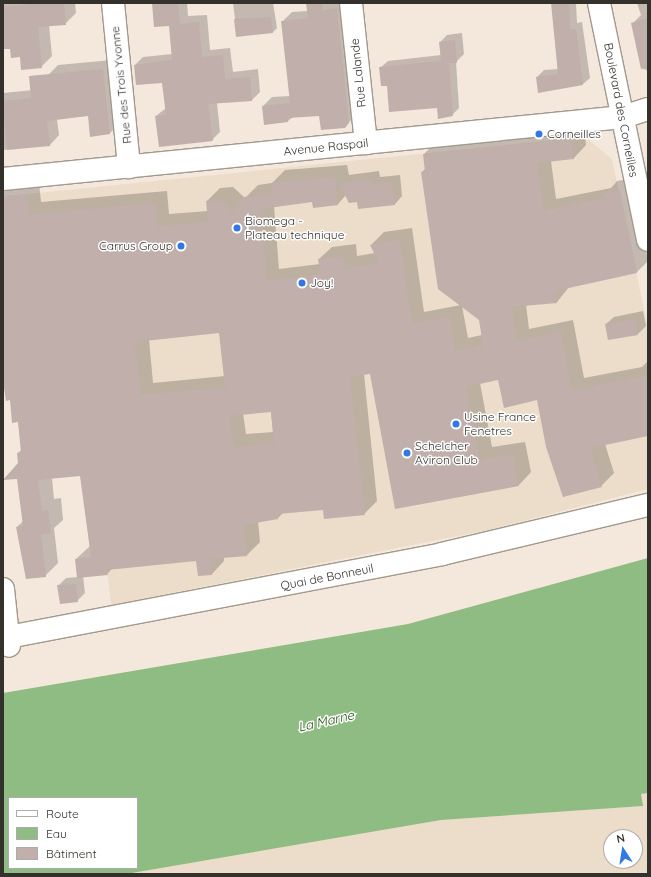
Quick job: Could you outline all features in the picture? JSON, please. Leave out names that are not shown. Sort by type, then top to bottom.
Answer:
[{"type":"street","name":"Rue des Trois Yvonne","points":[[113,3],[129,167]]},
{"type":"street","name":"Rue Lalande","points":[[351,3],[366,143]]},
{"type":"street","name":"Boulevard des Corneilles","points":[[599,3],[648,240]]},
{"type":"street","name":"Avenue Raspail","points":[[3,180],[623,117],[648,109]]},
{"type":"street","name":"Quai de Bonneuil","points":[[7,640],[442,554],[648,505]]},
{"type":"street","points":[[3,589],[7,640]]},
{"type":"shaded area","points":[[585,137],[612,159],[648,328],[648,489],[488,530],[111,605],[91,415],[30,421],[8,196]]},
{"type":"shaded area","points":[[648,793],[648,874],[126,874],[441,820],[642,806],[641,794]]},
{"type":"water","name":"La Marne","points":[[648,558],[648,793],[641,794],[643,806],[441,820],[126,874],[3,874],[3,693],[408,624]]},
{"type":"building","points":[[41,3],[64,3],[66,25],[38,27],[42,68],[21,70],[20,57],[11,58],[10,49],[3,49],[3,7]]},
{"type":"building","points":[[152,3],[178,3],[180,24],[199,22],[202,57],[223,55],[225,79],[250,77],[252,101],[208,104],[213,141],[159,147],[155,116],[166,115],[162,83],[136,85],[134,65],[172,60],[169,26],[154,27]]},
{"type":"building","points":[[306,3],[322,3],[323,10],[337,8],[349,123],[345,128],[321,130],[319,116],[288,118],[288,122],[264,125],[262,106],[290,103],[281,21],[308,18]]},
{"type":"building","points":[[551,3],[569,3],[570,29],[576,29],[583,85],[538,93],[536,77],[558,74]]},
{"type":"building","points":[[271,17],[273,33],[236,37],[234,19]]},
{"type":"building","points":[[648,18],[648,68],[641,69],[631,23]]},
{"type":"building","points":[[455,40],[457,63],[449,63],[453,116],[438,119],[437,108],[389,112],[387,86],[381,86],[379,67],[441,61],[439,42]]},
{"type":"building","points":[[103,69],[110,134],[90,137],[88,116],[47,121],[50,146],[7,150],[3,101],[31,98],[29,76]]},
{"type":"building","points":[[572,139],[574,159],[537,163],[544,211],[604,198],[604,193],[620,190],[637,273],[555,291],[557,303],[512,307],[517,341],[561,332],[572,390],[648,375],[648,436],[591,448],[602,487],[563,497],[546,447],[537,400],[504,408],[498,380],[466,387],[480,460],[513,454],[519,486],[395,509],[370,374],[350,377],[365,515],[324,519],[323,510],[278,514],[278,519],[244,525],[247,556],[211,559],[212,575],[198,576],[196,561],[107,570],[108,575],[77,578],[75,559],[91,557],[80,476],[38,480],[42,511],[48,510],[51,533],[41,534],[46,577],[26,579],[16,527],[23,526],[17,479],[3,480],[18,463],[17,453],[21,452],[18,422],[12,423],[10,400],[6,401],[3,381],[3,197],[27,194],[29,214],[155,203],[157,226],[208,222],[206,201],[221,200],[233,211],[244,197],[272,194],[271,183],[335,177],[338,205],[313,208],[312,202],[261,209],[267,281],[320,274],[318,259],[344,256],[345,268],[379,263],[370,245],[400,240],[412,324],[449,316],[455,350],[483,345],[479,320],[438,289],[421,172],[425,172],[423,154]],"holes":[[[219,333],[225,387],[141,395],[135,342]],[[271,412],[274,443],[234,447],[229,416]]]},
{"type":"building","points":[[372,179],[372,184],[392,182],[395,205],[358,209],[357,202],[349,203],[339,183]]},
{"type":"building","points":[[635,319],[638,335],[608,340],[605,324]]},
{"type":"building","points":[[76,584],[78,602],[60,604],[57,585]]},
{"type":"place","name":"Corneilles","points":[[539,134]]},
{"type":"place","name":"Biomega - Plateau technique","points":[[237,228]]},
{"type":"place","name":"Carrus Group","points":[[181,246]]},
{"type":"place","name":"Joy!","points":[[302,283]]},
{"type":"place","name":"Usine France Fenetres","points":[[456,424]]},
{"type":"place","name":"Schelcher Aviron Club","points":[[407,453]]}]
